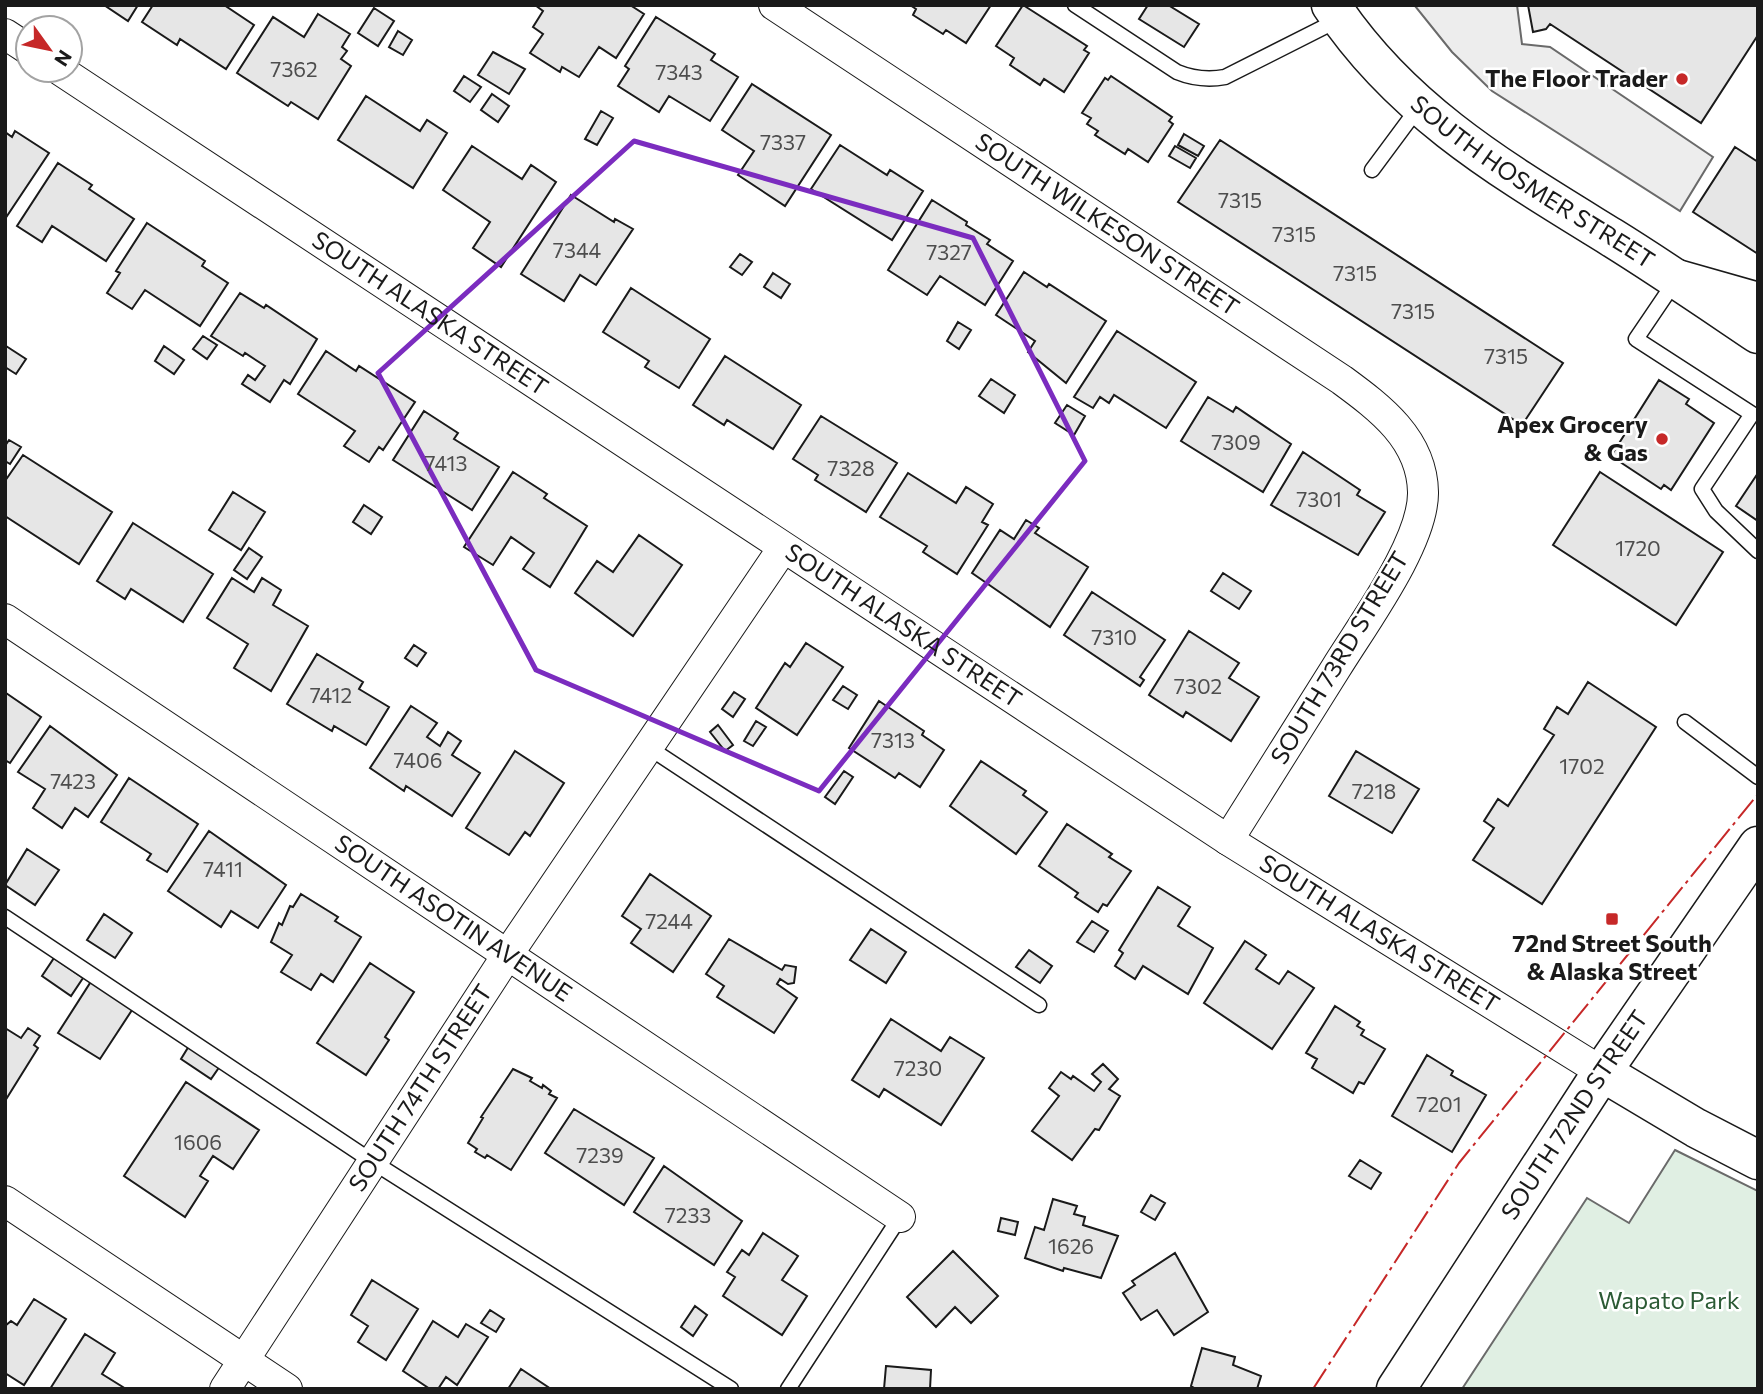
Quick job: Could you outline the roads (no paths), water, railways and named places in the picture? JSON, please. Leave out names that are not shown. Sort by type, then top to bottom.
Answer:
[{"type":"main road","name":"SOUTH HOSMER STREET","points":[[1340,10],[1383,73],[1419,107],[1523,182],[1677,279],[1758,334]]},
{"type":"main road","points":[[1677,279],[1758,302]]},
{"type":"main road","name":"SOUTH 72ND STREET","points":[[1396,1389],[1602,1072],[1758,846]]},
{"type":"main road","name":"SOUTH ALASKA STREET","points":[[1602,1072],[1696,1128],[1758,1160]]},
{"type":"street","name":"SOUTH WILKESON STREET","points":[[774,5],[1342,380],[1395,423],[1419,466]]},
{"type":"street","name":"SOUTH ALASKA STREET","points":[[81,84],[1228,840],[1602,1072]]},
{"type":"street","name":"SOUTH 73RD STREET","points":[[1228,840],[1398,565],[1420,514],[1423,492],[1419,466]]},
{"type":"street","name":"SOUTH 74TH STREET","points":[[225,1389],[508,954],[783,548]]},
{"type":"street","name":"SOUTH ASOTIN AVENUE","points":[[5,619],[900,1217]]},
{"type":"street","points":[[5,1201],[286,1389]]},
{"type":"lane","points":[[1075,5],[1177,72],[1192,79],[1210,80],[1225,78],[1340,10]]},
{"type":"lane","points":[[1372,170],[1419,107]]},
{"type":"lane","points":[[1677,279],[1636,340],[1752,414],[1702,489],[1722,517],[1758,551]]},
{"type":"lane","points":[[1685,722],[1758,777]]},
{"type":"lane","points":[[648,747],[1039,1005]]},
{"type":"lane","points":[[5,917],[373,1162],[731,1389]]},
{"type":"lane","points":[[788,1389],[900,1217]]},
{"type":"place","name":"The Floor Trader","points":[[1682,79]]},
{"type":"place","name":"Apex Grocery & Gas","points":[[1662,439]]},
{"type":"place","name":"72nd Street South & Alaska Street","points":[[1612,919]]},
{"type":"park label","name":"Wapato Park","points":[[1669,1301]]}]
